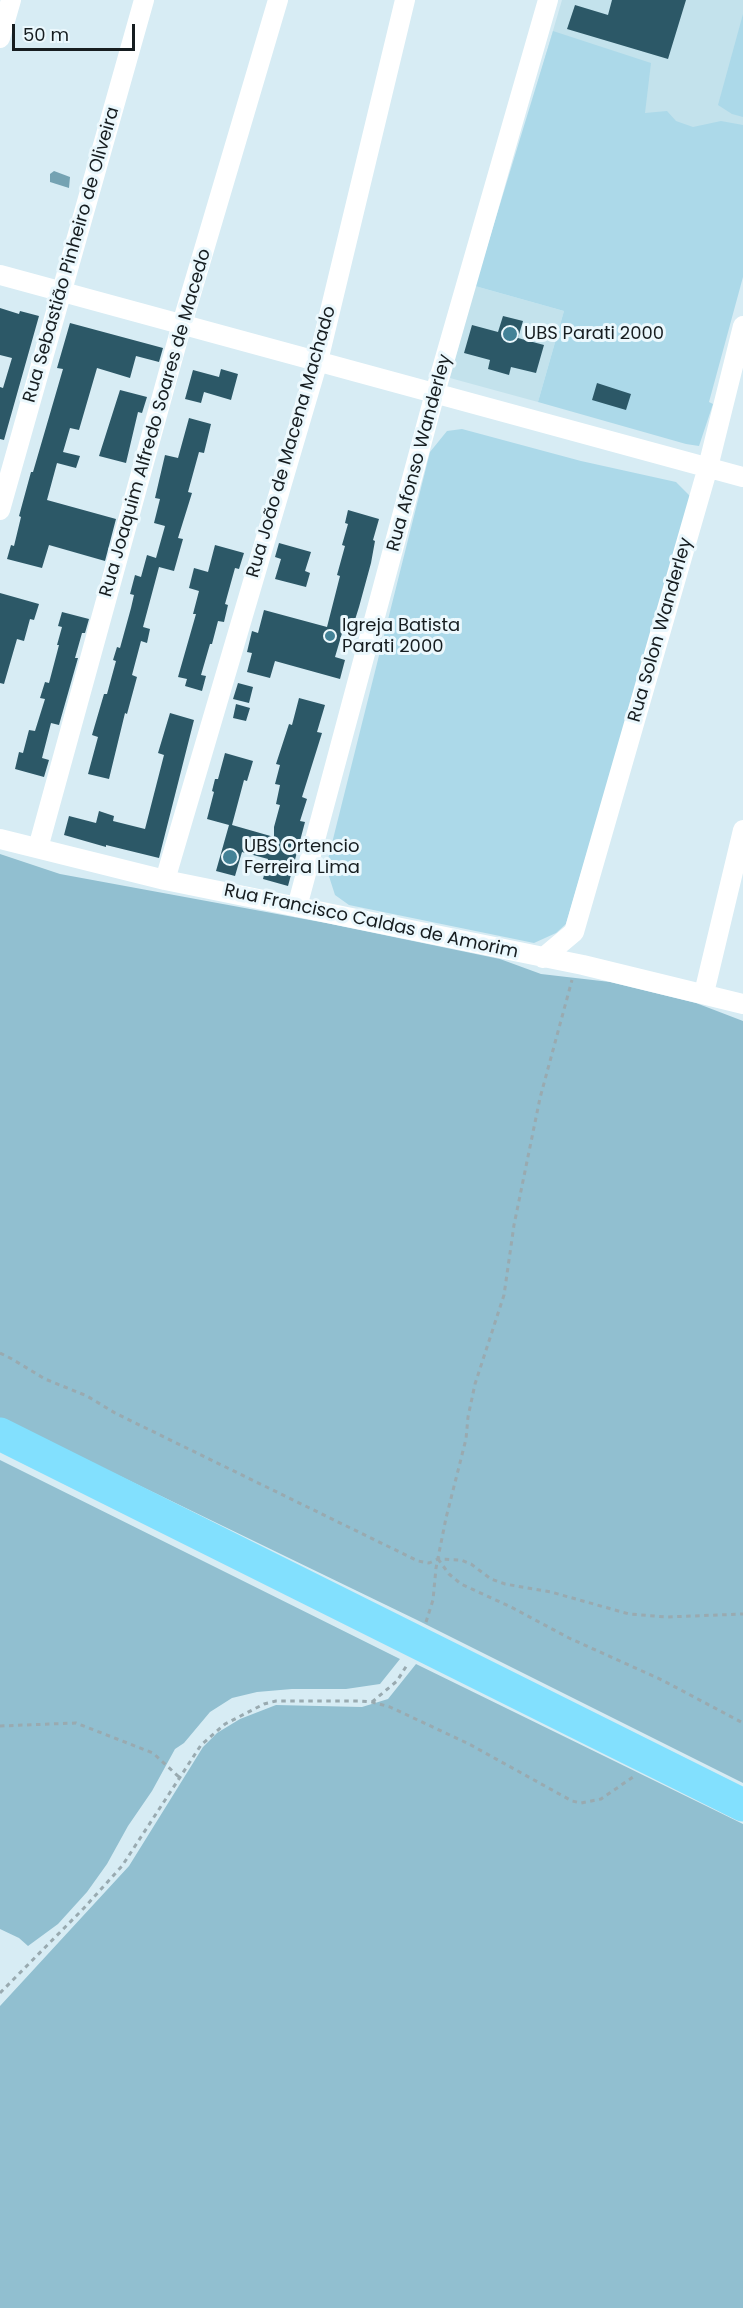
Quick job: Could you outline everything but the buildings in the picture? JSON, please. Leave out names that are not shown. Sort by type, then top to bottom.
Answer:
[{"type":"highway","points":[[0,1434],[743,1805]]},
{"type":"street","points":[[0,38],[11,0]]},
{"type":"street","name":"Rua Sebastião Pinheiro de Oliveira","points":[[0,510],[144,0]]},
{"type":"street","name":"Rua Joaquim Alfredo Soares de Macedo","points":[[38,848],[182,324],[278,0]]},
{"type":"street","name":"Rua João de Macena Machado","points":[[165,880],[318,361],[405,0]]},
{"type":"street","name":"Rua Afonso Wanderley","points":[[297,908],[435,393],[548,0]]},
{"type":"street","points":[[0,275],[743,477]]},
{"type":"street","name":"Rua Solon Wanderley","points":[[574,932],[708,467],[743,326]]},
{"type":"street","points":[[704,993],[743,830]]},
{"type":"street","name":"Rua Francisco Caldas de Amorim","points":[[0,839],[165,880],[580,965],[743,1004]]},
{"type":"street","points":[[543,958],[574,932],[580,965]]},
{"type":"path","points":[[372,1702],[397,1681],[422,1646],[424,1628],[433,1600],[446,1518],[466,1439],[475,1384],[504,1295],[514,1225],[540,1098],[564,1005],[580,965]]},
{"type":"path","points":[[0,1353],[45,1379],[87,1396],[115,1413],[418,1561],[429,1563],[438,1559],[461,1560],[471,1564],[491,1579],[505,1584],[551,1592],[629,1614],[667,1617],[743,1614]]},
{"type":"path","points":[[438,1559],[449,1574],[461,1584],[569,1638],[662,1680],[743,1723]]},
{"type":"path","points":[[0,1993],[122,1866],[201,1745],[215,1731],[264,1704],[276,1701],[372,1702],[390,1707],[469,1744],[572,1801],[581,1803],[601,1799],[654,1761]]},
{"type":"path","points":[[0,1725],[76,1723],[153,1753],[179,1777]]},
{"type":"shaded area","points":[[562,0],[743,0],[743,226],[515,160]]},
{"type":"shaded area","points":[[743,14],[743,117],[732,114],[718,105]]},
{"type":"shaded area","points":[[553,31],[651,63],[645,113],[667,111],[676,121],[693,127],[721,121],[743,125],[743,277],[709,402],[713,404],[699,446],[538,402],[564,311],[475,286]]},
{"type":"shaded area","points":[[54,171],[70,177],[69,188],[50,182],[50,174]]},
{"type":"shaded area","name":"UBS Parati 2000","points":[[475,286],[564,311],[538,402],[450,378]]},
{"type":"shaded area","points":[[462,429],[581,461],[676,482],[690,496],[681,535],[566,924],[556,933],[534,943],[349,905],[335,895],[326,867],[430,452],[447,431]]},
{"type":"shaded area","points":[[0,854],[60,874],[326,923],[500,959],[541,974],[610,982],[696,1003],[743,1021],[743,1783],[417,1620],[0,1418]]},
{"type":"shaded area","points":[[0,1460],[400,1659],[380,1684],[346,1689],[292,1689],[257,1692],[232,1698],[210,1712],[184,1743],[175,1749],[152,1791],[87,1892],[58,1924],[28,1946],[19,1938],[0,1929]]},
{"type":"shaded area","points":[[416,1664],[743,1824],[743,2308],[0,2308],[0,2006],[129,1866],[203,1747],[217,1733],[240,1719],[276,1705],[362,1707],[388,1699]]},
{"type":"place","name":"UBS Parati 2000","points":[[510,334]]},
{"type":"place","name":"Igreja Batista Parati 2000","points":[[330,636]]},
{"type":"place","name":"UBS Ortencio Ferreira Lima","points":[[230,857]]}]
